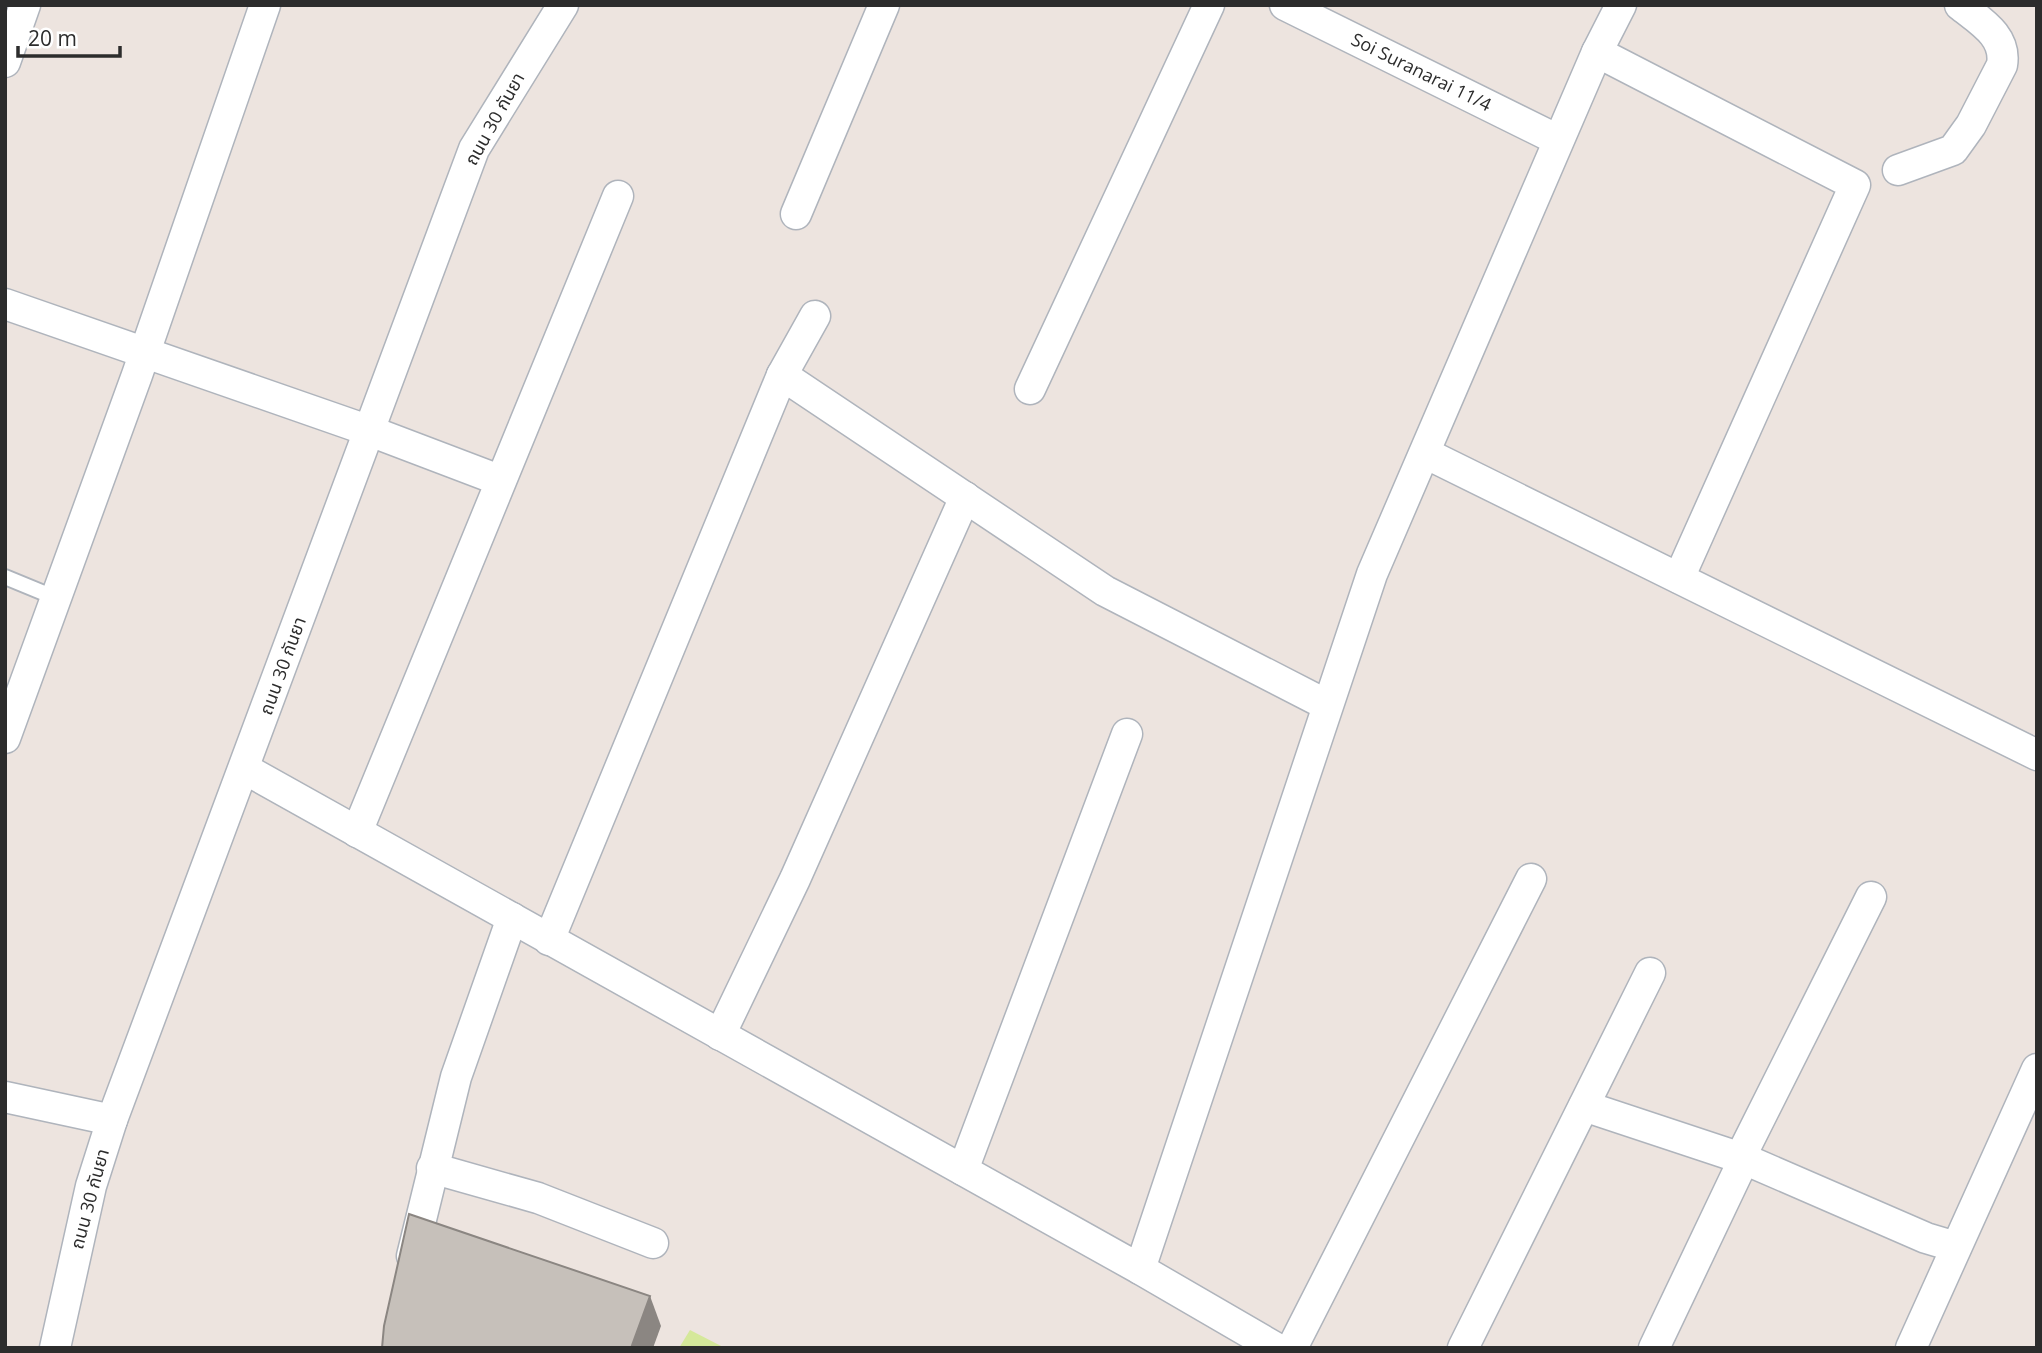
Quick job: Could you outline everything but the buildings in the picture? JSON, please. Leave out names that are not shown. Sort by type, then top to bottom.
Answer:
[{"type":"street","points":[[5,62],[24,5]]},
{"type":"street","points":[[5,738],[265,5]]},
{"type":"street","name":"ถนน 30 กันยา","points":[[55,1348],[91,1186],[112,1120],[474,149],[563,5]]},
{"type":"street","points":[[796,214],[884,5]]},
{"type":"street","points":[[1030,389],[1209,5]]},
{"type":"street","name":"Soi Suranarai 11/4","points":[[1285,5],[1558,140]]},
{"type":"street","points":[[1140,1269],[1372,573],[1558,140],[1621,5]]},
{"type":"street","points":[[1898,170],[1953,150],[1971,125],[2002,65],[2004,54],[2000,42],[1990,29],[1960,5]]},
{"type":"street","points":[[1597,52],[1854,185],[1679,578]]},
{"type":"street","points":[[357,832],[499,480],[618,196]]},
{"type":"street","points":[[5,304],[370,430],[499,480]]},
{"type":"street","points":[[549,940],[782,375],[815,316]]},
{"type":"street","points":[[782,375],[1105,591],[1327,705]]},
{"type":"street","points":[[1425,453],[2037,755]]},
{"type":"street","points":[[720,1035],[795,879],[965,497]]},
{"type":"street","points":[[962,1170],[1127,734]]},
{"type":"street","points":[[245,769],[1140,1269],[1276,1348]]},
{"type":"street","points":[[1292,1348],[1531,879]]},
{"type":"street","points":[[1654,1348],[1742,1159],[1871,897]]},
{"type":"street","points":[[406,1284],[456,1077],[512,918]]},
{"type":"street","points":[[1463,1348],[1650,973]]},
{"type":"street","points":[[1910,1348],[2037,1069]]},
{"type":"street","points":[[5,1097],[112,1120]]},
{"type":"street","points":[[1584,1107],[1742,1159],[1926,1238],[1956,1247]]},
{"type":"street","points":[[432,1168],[538,1198],[653,1243]]},
{"type":"lane","points":[[5,577],[56,598]]},
{"type":"green space","points":[[690,1330],[725,1348],[679,1348]]}]
